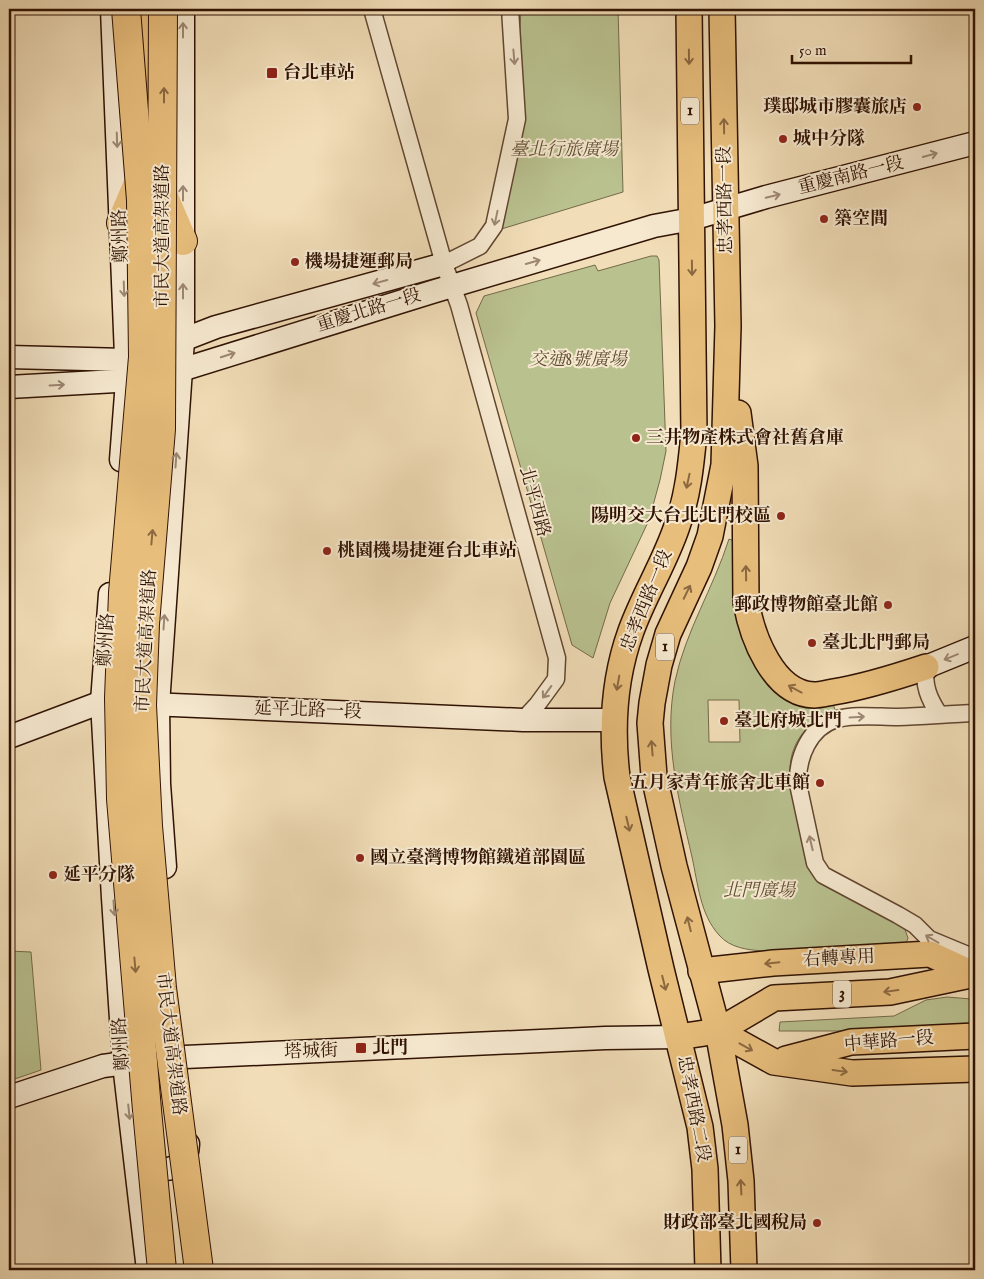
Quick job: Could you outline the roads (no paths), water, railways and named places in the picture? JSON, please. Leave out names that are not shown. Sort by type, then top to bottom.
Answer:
[{"type":"highway","name":"市民大道高架道路","points":[[126,9],[141,200],[143,357],[123,592],[119,698],[121,799],[146,1110],[162,1270]]},
{"type":"highway","points":[[139,368],[148,158],[144,9]]},
{"type":"highway","name":"市民大道高架道路","points":[[163,9],[162,429],[145,624],[142,705],[148,826],[162,988],[199,1270]]},
{"type":"highway","points":[[121,223],[148,158]]},
{"type":"highway","points":[[148,158],[183,242]]},
{"type":"highway","points":[[176,1091],[178,1270]]},
{"type":"highway","points":[[146,1110],[178,1270]]},
{"type":"main road","name":"忠孝西路一段","points":[[678,1038],[617,777],[613,748],[614,720],[622,662],[631,630],[678,525],[691,467],[694,432],[689,9]]},
{"type":"main road","name":"忠孝西路一段","points":[[718,1031],[674,866],[654,776],[650,723],[659,665],[676,617],[699,567],[710,536],[724,465],[728,326],[722,9]]},
{"type":"main road","points":[[728,326],[744,466],[746,602],[749,620],[760,647],[772,668],[780,679],[800,692],[814,695],[871,684],[926,667]]},
{"type":"main road","name":"右轉專用","points":[[701,971],[790,961],[930,954],[974,970]]},
{"type":"main road","name":"3","points":[[678,1038],[718,1031],[774,998],[890,992],[974,970]]},
{"type":"main road","name":"忠孝西路二段","points":[[718,1031],[735,1124],[741,1181],[744,1270]]},
{"type":"main road","name":"中華路一段","points":[[718,1031],[774,1062],[852,1073],[975,1070]]},
{"type":"main road","name":"中華路一段","points":[[774,1062],[851,1042],[975,1036]]},
{"type":"main road","name":"忠孝西路二段","points":[[678,1038],[700,1127],[705,1170],[708,1270]]},
{"type":"street","name":"鄭州路","points":[[112,9],[121,223],[139,368],[102,702],[124,1064],[148,1270]]},
{"type":"street","points":[[183,9],[182,371],[158,705],[160,794],[176,1025],[206,1270]]},
{"type":"street","name":"北平西路","points":[[372,9],[557,658],[556,679],[537,705],[523,720]]},
{"type":"street","points":[[444,264],[480,246],[494,226],[517,119],[510,9]]},
{"type":"street","name":"重慶南路一段","points":[[726,210],[766,197],[975,143]]},
{"type":"street","name":"重慶北路一段","points":[[9,357],[182,371],[223,356],[654,226],[726,210]]},
{"type":"street","name":"重慶北路一段","points":[[9,387],[139,368],[183,340],[216,327],[444,264]]},
{"type":"street","points":[[939,714],[927,691],[924,678],[926,667],[975,647]]},
{"type":"street","name":"延平北路一段","points":[[9,737],[102,702],[523,720],[614,720]]},
{"type":"street","points":[[974,970],[970,956],[929,939],[914,925],[898,915],[823,875],[816,863],[798,784],[799,762],[809,740],[826,724],[837,719],[975,713]]},
{"type":"street","name":"塔城街","points":[[9,1097],[103,1066],[181,1057],[605,1038],[678,1038]]},
{"type":"street","points":[[133,1151],[153,1168],[168,1170],[180,1164],[188,1152],[188,1134]]},
{"type":"place","name":"台北車站","points":[[272,73]]},
{"type":"place","name":"璞邸城市膠囊旅店","points":[[917,107]]},
{"type":"place","name":"城中分隊","points":[[783,139]]},
{"type":"place","name":"築空間","points":[[824,219]]},
{"type":"place","name":"機場捷運郵局","points":[[295,262]]},
{"type":"place","name":"三井物產株式會社舊倉庫","points":[[636,438]]},
{"type":"place","name":"陽明交大台北北門校區","points":[[781,516]]},
{"type":"place","name":"桃園機場捷運台北車站","points":[[327,551]]},
{"type":"place","name":"郵政博物館臺北館","points":[[888,605]]},
{"type":"place","name":"臺北北門郵局","points":[[812,643]]},
{"type":"place","name":"臺北府城北門","points":[[724,721]]},
{"type":"place","name":"五月家青年旅舍北車館","points":[[820,783]]},
{"type":"place","name":"國立臺灣博物館鐵道部園區","points":[[360,858]]},
{"type":"place","name":"延平分隊","points":[[53,875]]},
{"type":"place","name":"北門","points":[[361,1048]]},
{"type":"place","name":"財政部臺北國稅局","points":[[817,1223]]},
{"type":"park label","name":"臺北行旅廣場","points":[[564,150]]},
{"type":"park label","name":"交通8號廣場","points":[[578,360]]},
{"type":"park label","name":"北門廣場","points":[[759,891]]}]
